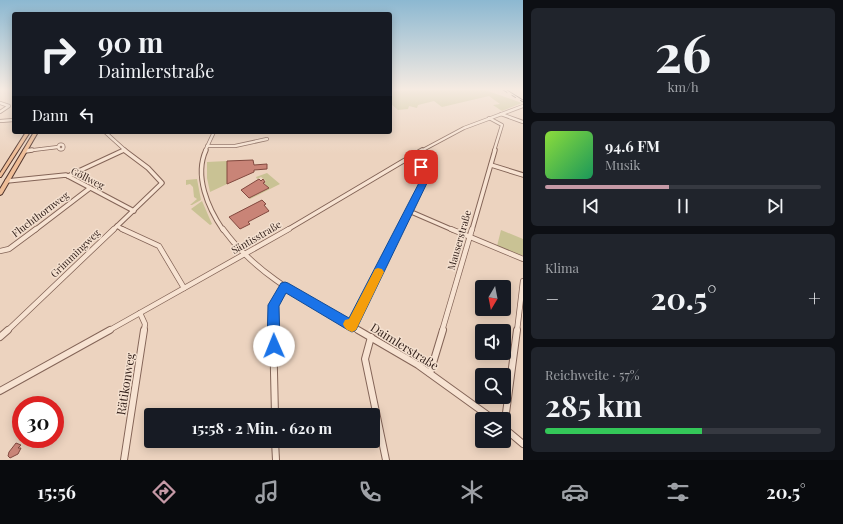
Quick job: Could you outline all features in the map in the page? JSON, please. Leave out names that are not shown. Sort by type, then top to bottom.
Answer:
[{"type":"main road","points":[[0,176],[27,134]]},
{"type":"main road","points":[[0,193],[35,134]]},
{"type":"street","name":"Säntisstraße","points":[[0,391],[244,255],[408,158],[464,128],[508,111]]},
{"type":"street","points":[[501,114],[523,122]]},
{"type":"street","name":"Mauserstraße","points":[[430,373],[502,125],[489,118]]},
{"type":"street","points":[[0,121],[12,120]]},
{"type":"street","points":[[68,176],[124,150],[107,134]]},
{"type":"street","name":"Daimlerstraße","points":[[213,134],[207,146],[201,178],[206,198],[218,222],[244,255],[261,270],[285,287],[430,373],[483,412]]},
{"type":"street","points":[[243,145],[267,139]]},
{"type":"street","points":[[207,146],[258,144]]},
{"type":"street","points":[[25,151],[58,147]]},
{"type":"street","name":"Grimmingweg","points":[[0,337],[162,183],[148,168],[124,150]]},
{"type":"street","points":[[352,326],[425,176],[421,167],[408,158]]},
{"type":"street","points":[[491,164],[523,175]]},
{"type":"street","name":"Göllweg","points":[[7,180],[64,175],[134,211]]},
{"type":"street","name":"Fluchthornweg","points":[[0,251],[9,249],[90,188]]},
{"type":"street","points":[[409,211],[523,259]]},
{"type":"street","points":[[117,226],[159,246],[184,288]]},
{"type":"street","points":[[506,412],[523,282]]},
{"type":"street","points":[[275,408],[273,310],[275,300],[285,287]]},
{"type":"street","name":"Rätikonweg","points":[[124,460],[144,332],[144,324],[140,313]]},
{"type":"street","points":[[371,337],[365,359],[386,460]]},
{"type":"street","points":[[511,434],[523,444]]},
{"type":"street","points":[[275,448],[276,460]]},
{"type":"shaded area","points":[[227,161],[227,184],[210,192],[207,178],[207,162]]},
{"type":"shaded area","points":[[267,173],[280,184],[250,199],[249,198],[269,188],[264,183],[266,181],[261,177],[257,179],[256,177]]},
{"type":"shaded area","points":[[197,179],[201,200],[190,205],[197,199],[194,197],[193,187],[190,184],[186,185],[186,180]]},
{"type":"shaded area","points":[[202,201],[212,224],[210,225],[191,209]]},
{"type":"shaded area","points":[[501,230],[523,239],[523,255],[519,255],[497,246]]},
{"type":"building","points":[[253,160],[254,165],[267,164],[267,169],[254,170],[254,172],[227,184],[227,161]]},
{"type":"building","points":[[259,179],[261,181],[263,179],[265,182],[263,183],[269,188],[249,198],[241,190]]},
{"type":"building","points":[[262,200],[266,204],[264,205],[269,211],[248,222],[250,224],[240,229],[229,217]]},
{"type":"building","points":[[12,448],[21,448],[18,454],[10,458],[8,456]]},
{"type":"slow traffic","points":[[349,324],[352,326],[378,272]]},
{"type":"route","points":[[274,346],[273,310],[275,300],[285,287],[352,326],[425,179],[424,171],[421,167]]}]
